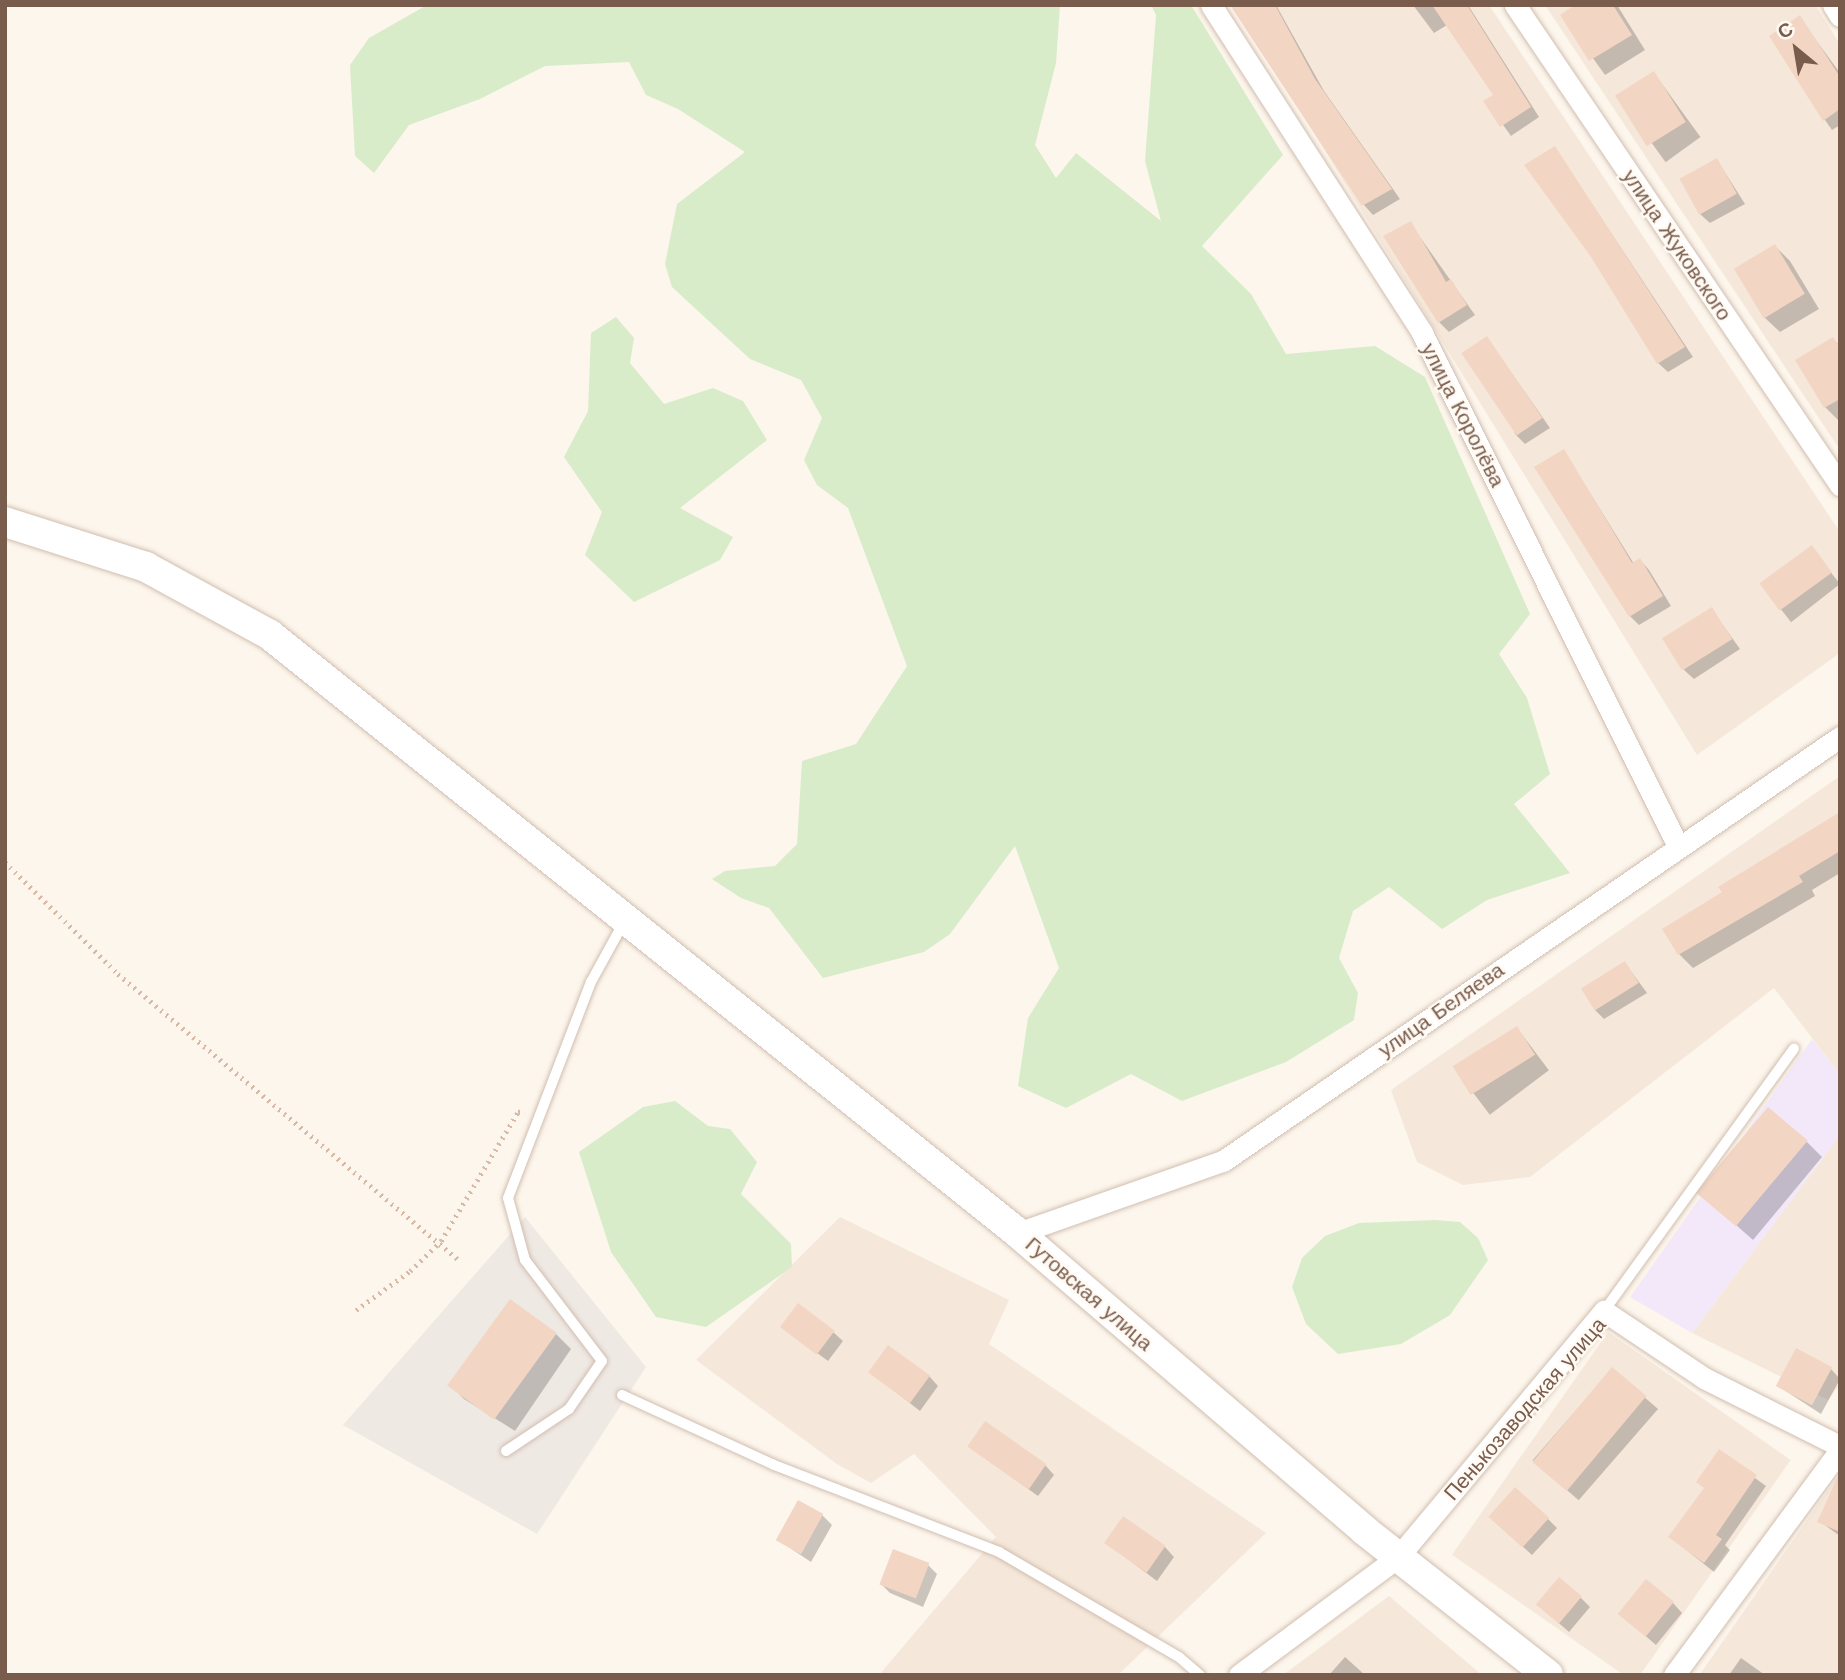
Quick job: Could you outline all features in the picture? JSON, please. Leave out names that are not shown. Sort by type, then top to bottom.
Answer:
[{"type":"street","name":"улица Королёва","points":[[1211,5],[1422,333],[1678,846]]},
{"type":"street","name":"улица Жуковского","points":[[1515,5],[1840,485]]},
{"type":"street","points":[[1833,5],[1840,16]]},
{"type":"street","name":"Гутовская улица","points":[[5,522],[146,567],[270,635],[627,917],[1018,1233],[1398,1557],[1548,1675]]},
{"type":"street","name":"улица Беляева","points":[[1018,1233],[1223,1161],[1840,737]]},
{"type":"street","name":"Пенькозаводская улица","points":[[1239,1675],[1398,1557],[1604,1311],[1704,1378],[1840,1448],[1674,1675]]},
{"type":"lane","points":[[506,1451],[569,1409],[602,1361],[525,1260],[509,1198],[591,982],[627,917]]},
{"type":"lane","points":[[1604,1311],[1794,1049]]},
{"type":"lane","points":[[622,1395],[774,1465],[999,1552],[1179,1657],[1200,1675]]},
{"type":"path","points":[[5,862],[118,974],[441,1241],[460,1261]]},
{"type":"path","points":[[356,1310],[410,1271],[441,1241],[518,1112],[543,1107]]},
{"type":"shaded area","points":[[1235,5],[1489,5],[1840,532],[1840,653],[1697,755]]},
{"type":"shaded area","points":[[1545,5],[1815,5],[1840,44],[1840,450]]},
{"type":"shaded area","points":[[1840,776],[1840,1075],[1774,988],[1530,1177],[1463,1185],[1417,1162],[1391,1090]]},
{"type":"shaded area","points":[[1812,1039],[1840,1075],[1840,1135],[1692,1333],[1630,1297]]},
{"type":"shaded area","points":[[1840,1135],[1840,1384],[1828,1400],[1692,1333]]},
{"type":"shaded area","points":[[525,1217],[646,1367],[537,1534],[343,1425]]},
{"type":"shaded area","points":[[840,1217],[1009,1300],[989,1344],[1266,1533],[1118,1675],[879,1675],[996,1537],[914,1454],[871,1483],[837,1464],[696,1360]]},
{"type":"shaded area","points":[[1608,1332],[1791,1460],[1640,1675],[1624,1675],[1452,1555]]},
{"type":"shaded area","points":[[1840,1473],[1840,1675],[1701,1675],[1700,1674]]},
{"type":"shaded area","points":[[1389,1596],[1482,1675],[1283,1675]]},
{"type":"green space","points":[[427,5],[1060,5],[1056,63],[1035,145],[1056,178],[1076,153],[1161,221],[1145,161],[1156,15],[1151,5],[1191,5],[1283,155],[1202,246],[1251,294],[1286,354],[1375,346],[1425,377],[1530,614],[1499,654],[1527,698],[1550,774],[1514,804],[1570,873],[1487,900],[1442,929],[1389,887],[1353,911],[1339,958],[1358,993],[1354,1020],[1286,1062],[1182,1101],[1131,1074],[1066,1108],[1018,1086],[1028,1018],[1059,968],[1015,846],[950,934],[924,952],[823,978],[769,908],[741,898],[712,879],[725,871],[775,866],[797,844],[802,761],[856,744],[907,666],[848,508],[817,485],[804,460],[822,418],[801,380],[750,359],[672,287],[665,264],[677,204],[745,152],[678,109],[646,95],[629,62],[545,66],[480,99],[409,125],[374,173],[355,156],[350,65],[369,38]]},
{"type":"green space","points":[[616,317],[634,338],[630,363],[664,404],[713,388],[743,401],[767,440],[680,508],[733,537],[720,560],[634,602],[585,555],[602,512],[564,457],[588,411],[591,333]]},
{"type":"green space","points":[[675,1101],[708,1126],[730,1129],[757,1162],[741,1194],[791,1244],[792,1267],[706,1327],[656,1317],[611,1252],[579,1152],[643,1107]]},
{"type":"green space","points":[[1435,1220],[1460,1222],[1478,1238],[1488,1260],[1450,1315],[1401,1344],[1338,1354],[1306,1324],[1292,1287],[1302,1258],[1325,1236],[1359,1223]]},
{"type":"building","points":[[1230,5],[1275,5],[1315,79],[1392,189],[1362,206]]},
{"type":"building","points":[[1432,5],[1467,5],[1531,107],[1500,127],[1483,101],[1493,95]]},
{"type":"building","points":[[1575,5],[1613,5],[1632,35],[1589,61],[1560,15]]},
{"type":"building","points":[[1800,15],[1840,77],[1840,109],[1823,121],[1769,36]]},
{"type":"building","points":[[1654,71],[1686,122],[1647,146],[1615,95]]},
{"type":"building","points":[[1555,146],[1685,347],[1657,364],[1591,257],[1524,165]]},
{"type":"building","points":[[1717,158],[1737,194],[1699,215],[1679,179]]},
{"type":"building","points":[[1411,221],[1446,282],[1451,279],[1467,305],[1438,323],[1383,236]]},
{"type":"building","points":[[1775,244],[1805,294],[1764,318],[1734,269]]},
{"type":"building","points":[[1487,336],[1542,418],[1517,435],[1461,353]]},
{"type":"building","points":[[1833,337],[1840,348],[1840,399],[1824,408],[1795,360]]},
{"type":"building","points":[[1564,449],[1632,563],[1640,558],[1663,596],[1629,617],[1534,467]]},
{"type":"building","points":[[1812,545],[1832,573],[1779,611],[1759,583]]},
{"type":"building","points":[[1712,607],[1732,639],[1682,670],[1662,638]]},
{"type":"building","points":[[1840,812],[1840,851],[1799,876],[1803,882],[1678,955],[1662,929],[1722,892],[1718,887]]},
{"type":"building","points":[[1625,961],[1639,983],[1595,1011],[1581,989]]},
{"type":"building","points":[[1517,1026],[1535,1055],[1471,1095],[1453,1066]]},
{"type":"building","points":[[1768,1107],[1808,1140],[1736,1226],[1696,1193]]},
{"type":"building","points":[[510,1299],[557,1333],[494,1420],[447,1386]]},
{"type":"building","points":[[798,1303],[835,1331],[817,1355],[780,1327]]},
{"type":"building","points":[[888,1345],[930,1376],[910,1403],[868,1373]]},
{"type":"building","points":[[1796,1348],[1832,1367],[1812,1405],[1776,1386]]},
{"type":"building","points":[[1612,1367],[1646,1396],[1567,1491],[1532,1462]]},
{"type":"building","points":[[985,1421],[1046,1464],[1029,1489],[967,1446]]},
{"type":"building","points":[[1719,1449],[1757,1475],[1716,1535],[1722,1539],[1704,1563],[1668,1537],[1704,1488],[1696,1482]]},
{"type":"building","points":[[1840,1472],[1840,1532],[1817,1522]]},
{"type":"building","points":[[1515,1487],[1549,1518],[1522,1548],[1488,1517]]},
{"type":"building","points":[[798,1500],[823,1514],[801,1554],[776,1540]]},
{"type":"building","points":[[1123,1516],[1166,1546],[1147,1573],[1104,1543]]},
{"type":"building","points":[[893,1549],[929,1563],[916,1598],[879,1584]]},
{"type":"building","points":[[1559,1577],[1582,1596],[1559,1624],[1536,1605]]},
{"type":"building","points":[[1646,1579],[1674,1602],[1646,1637],[1618,1614]]}]
